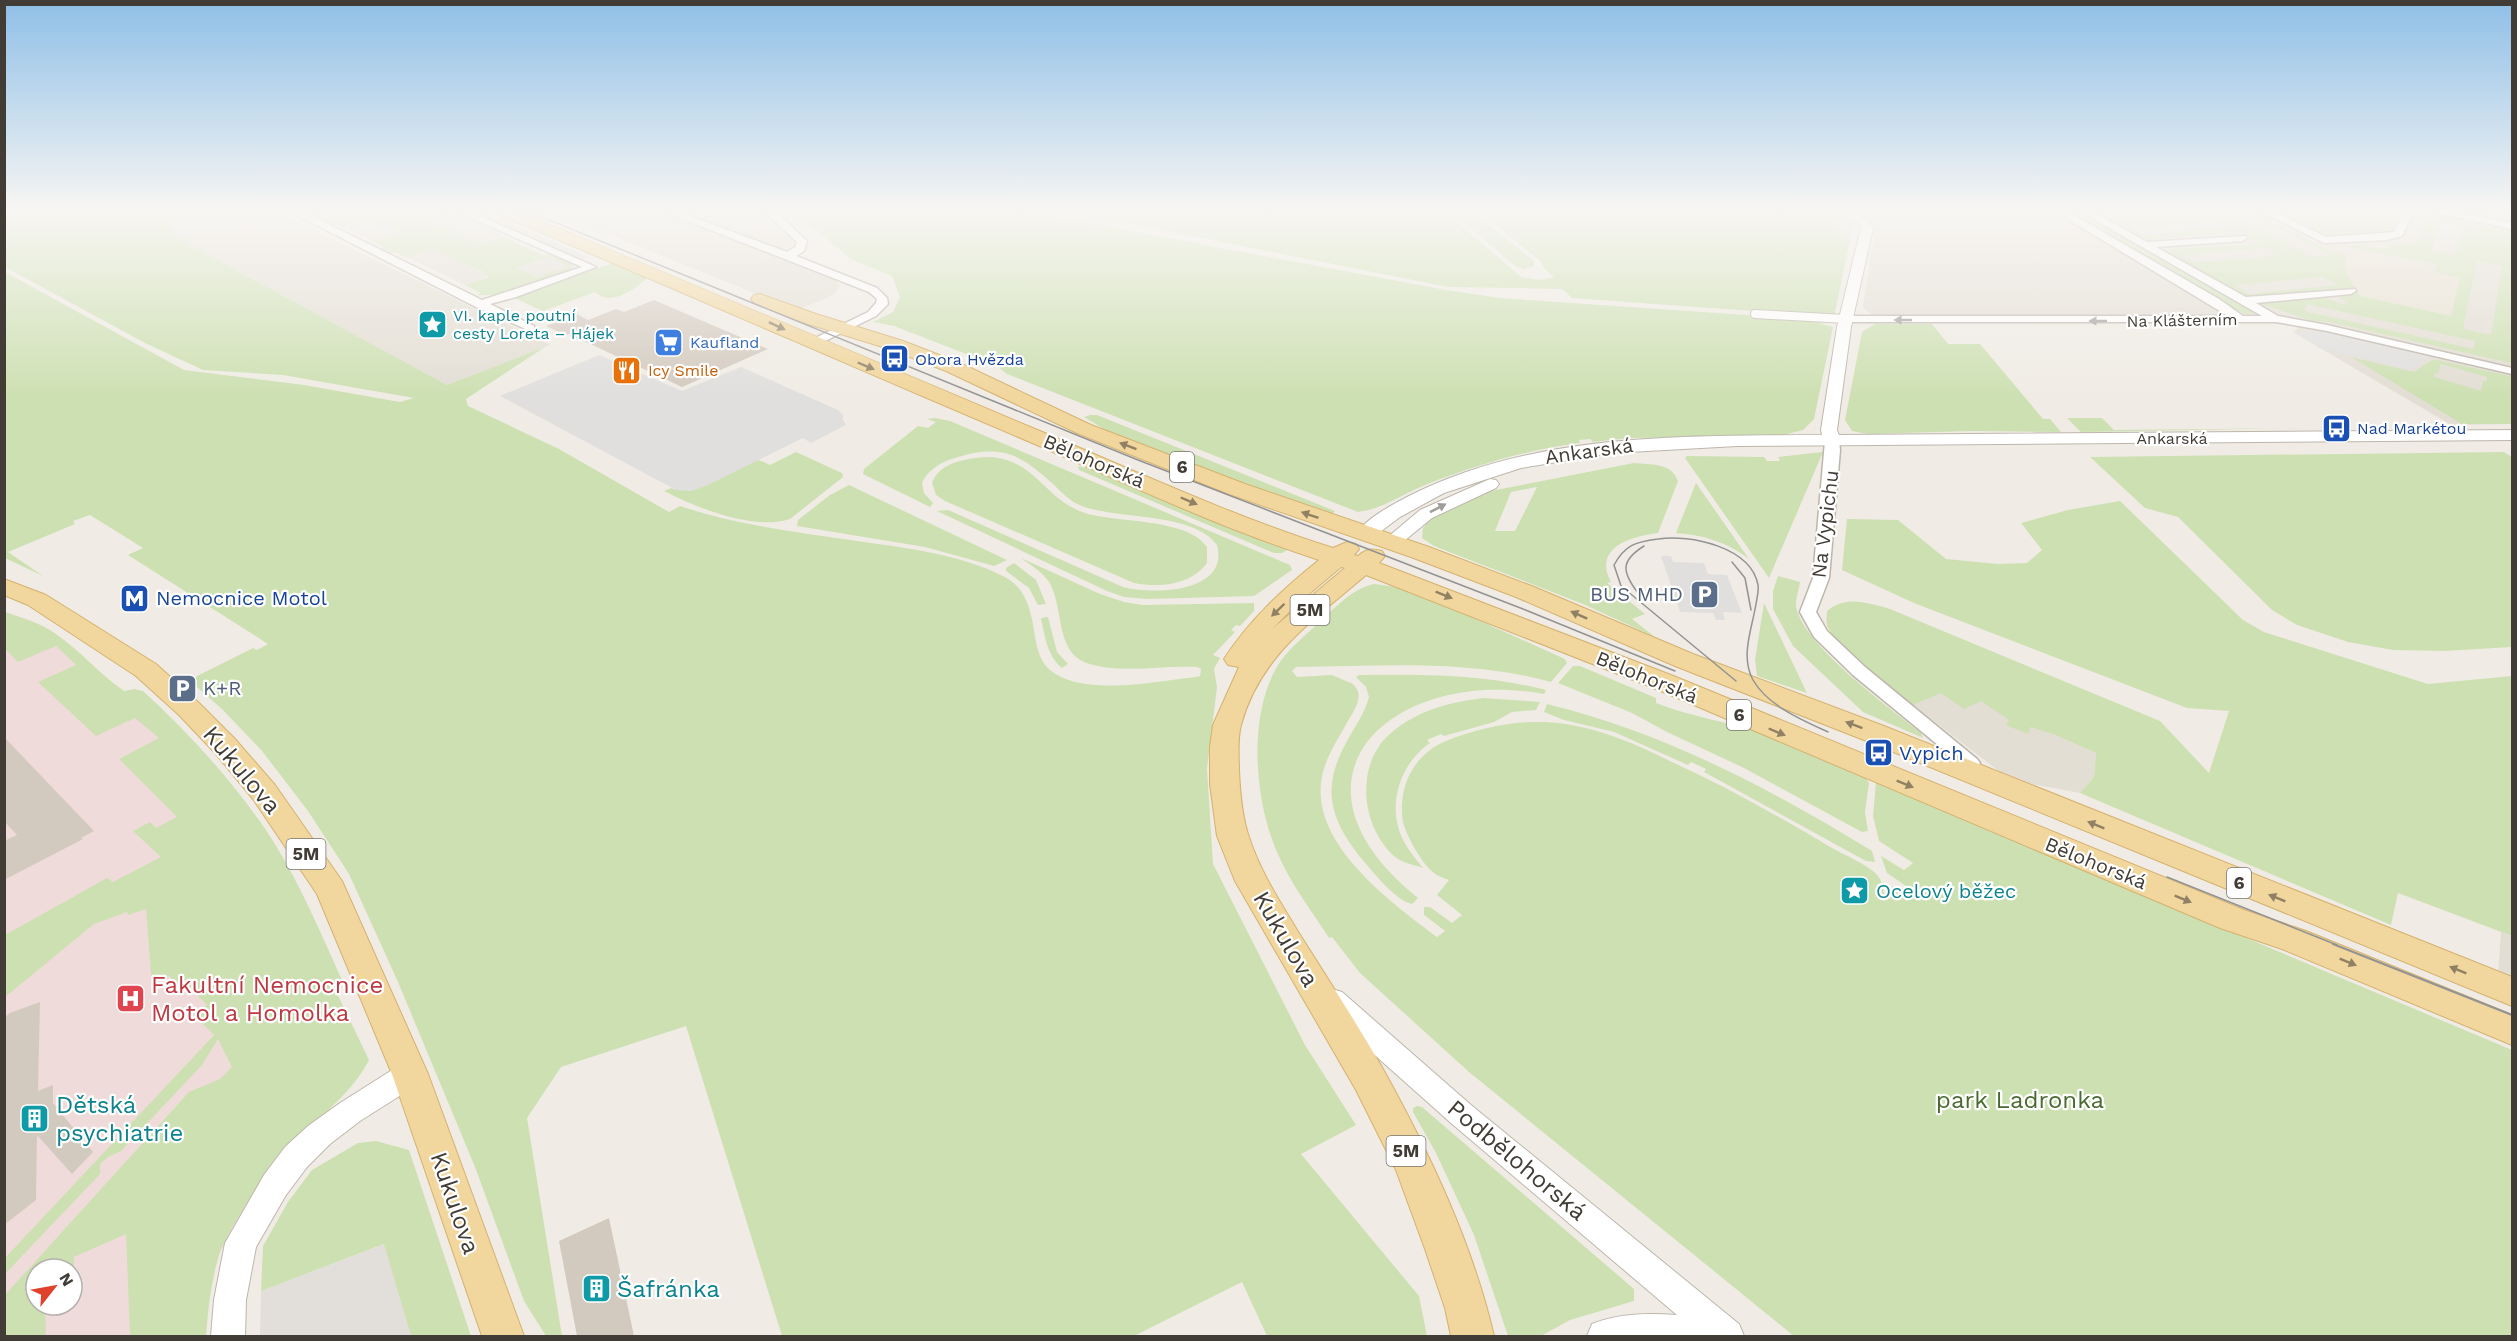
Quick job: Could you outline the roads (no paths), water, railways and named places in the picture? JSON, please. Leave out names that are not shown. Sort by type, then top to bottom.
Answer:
[{"type":"main road","name":"Bělohorská","points":[[649,272],[1247,526],[1423,586],[1655,679],[2232,919],[2294,940],[2512,1030]]},
{"type":"main road","name":"Bělohorská","points":[[691,272],[788,311],[887,341],[940,362],[1100,435],[1237,489],[1524,592],[1684,660],[1866,730],[2512,992]]},
{"type":"main road","name":"5M","points":[[1349,561],[1378,538]]},
{"type":"main road","name":"Kukulova","points":[[1349,561],[1259,657],[1245,681],[1227,725],[1224,747],[1225,784],[1233,836],[1251,881],[1369,1079],[1414,1166],[1446,1249],[1466,1308],[1472,1336]]},
{"type":"main road","name":"Kukulova","points":[[4,586],[37,600],[146,670],[189,709],[232,753],[264,792],[330,890],[410,1074],[503,1336]]},
{"type":"street","points":[[414,272],[530,328]]},
{"type":"street","points":[[478,304],[512,295],[578,272]]},
{"type":"street","points":[[813,343],[877,310],[882,304],[882,298],[873,290],[828,272]]},
{"type":"street","name":"Na Vypichu","points":[[1856,272],[1846,319],[1830,425],[1833,450],[1821,578],[1808,612],[1820,634],[1859,670],[1971,763],[1966,771]]},
{"type":"street","points":[[2164,272],[2215,301],[2240,319]]},
{"type":"street","points":[[2191,272],[2276,319]]},
{"type":"street","points":[[2243,301],[2351,291]]},
{"type":"street","points":[[2325,293],[2345,303]]},
{"type":"street","points":[[1755,314],[1846,319]]},
{"type":"street","name":"Na Klášterním","points":[[1846,319],[2215,321],[2276,319],[2327,328],[2512,371]]},
{"type":"street","name":"Ankarská","points":[[1378,538],[1398,508],[1434,490],[1513,465],[1568,452],[1667,442],[2512,435]]},
{"type":"street","name":"Ankarská","points":[[1378,538],[1456,498],[1510,478],[1554,466],[1645,452],[1832,441]]},
{"type":"street","name":"Podbělohorská","points":[[1309,980],[1461,1114],[1726,1336]]},
{"type":"street","points":[[228,1336],[230,1300],[241,1243],[275,1185],[296,1157],[319,1135],[350,1112],[410,1074]]},
{"type":"street","points":[[1604,1336],[1627,1332],[1671,1332],[1701,1336]]},
{"type":"tram line","points":[[676,272],[1138,460],[1523,609],[1675,671]]},
{"type":"tram line","points":[[1736,681],[1621,586],[1614,565],[1622,553],[1637,543],[1671,538],[1702,541],[1732,552],[1744,561],[1753,572],[1758,585],[1747,652],[1747,662],[1753,680],[1776,705],[1828,732]]},
{"type":"tram line","points":[[1638,593],[1629,579],[1626,567],[1627,562],[1636,551],[1644,546]]},
{"type":"tram line","points":[[1732,562],[1745,578],[1751,610]]},
{"type":"tram line","points":[[2167,877],[2337,945]]},
{"type":"tram line","points":[[2333,944],[2512,1015]]},
{"type":"place","name":"VI. kaple poutní cesty Loreta – Hájek","points":[[432,324]]},
{"type":"place","name":"Kaufland","points":[[669,342]]},
{"type":"place","name":"Obora Hvězda","points":[[894,359]]},
{"type":"place","name":"Icy Smile","points":[[627,370]]},
{"type":"place","name":"Nad Markétou","points":[[2336,428]]},
{"type":"place","name":"BUS MHD","points":[[1704,594]]},
{"type":"place","name":"Nemocnice Motol","points":[[135,598]]},
{"type":"place","name":"K+R","points":[[182,688]]},
{"type":"place","name":"Vypich","points":[[1878,753]]},
{"type":"place","name":"Ocelový běžec","points":[[1855,891]]},
{"type":"place","name":"Fakultní Nemocnice Motol a Homolka","points":[[130,999]]},
{"type":"place","name":"Dětská psychiatrie","points":[[35,1119]]},
{"type":"place","name":"Šafránka","points":[[596,1289]]},
{"type":"park label","name":"park Ladronka","points":[[2020,1100]]}]
